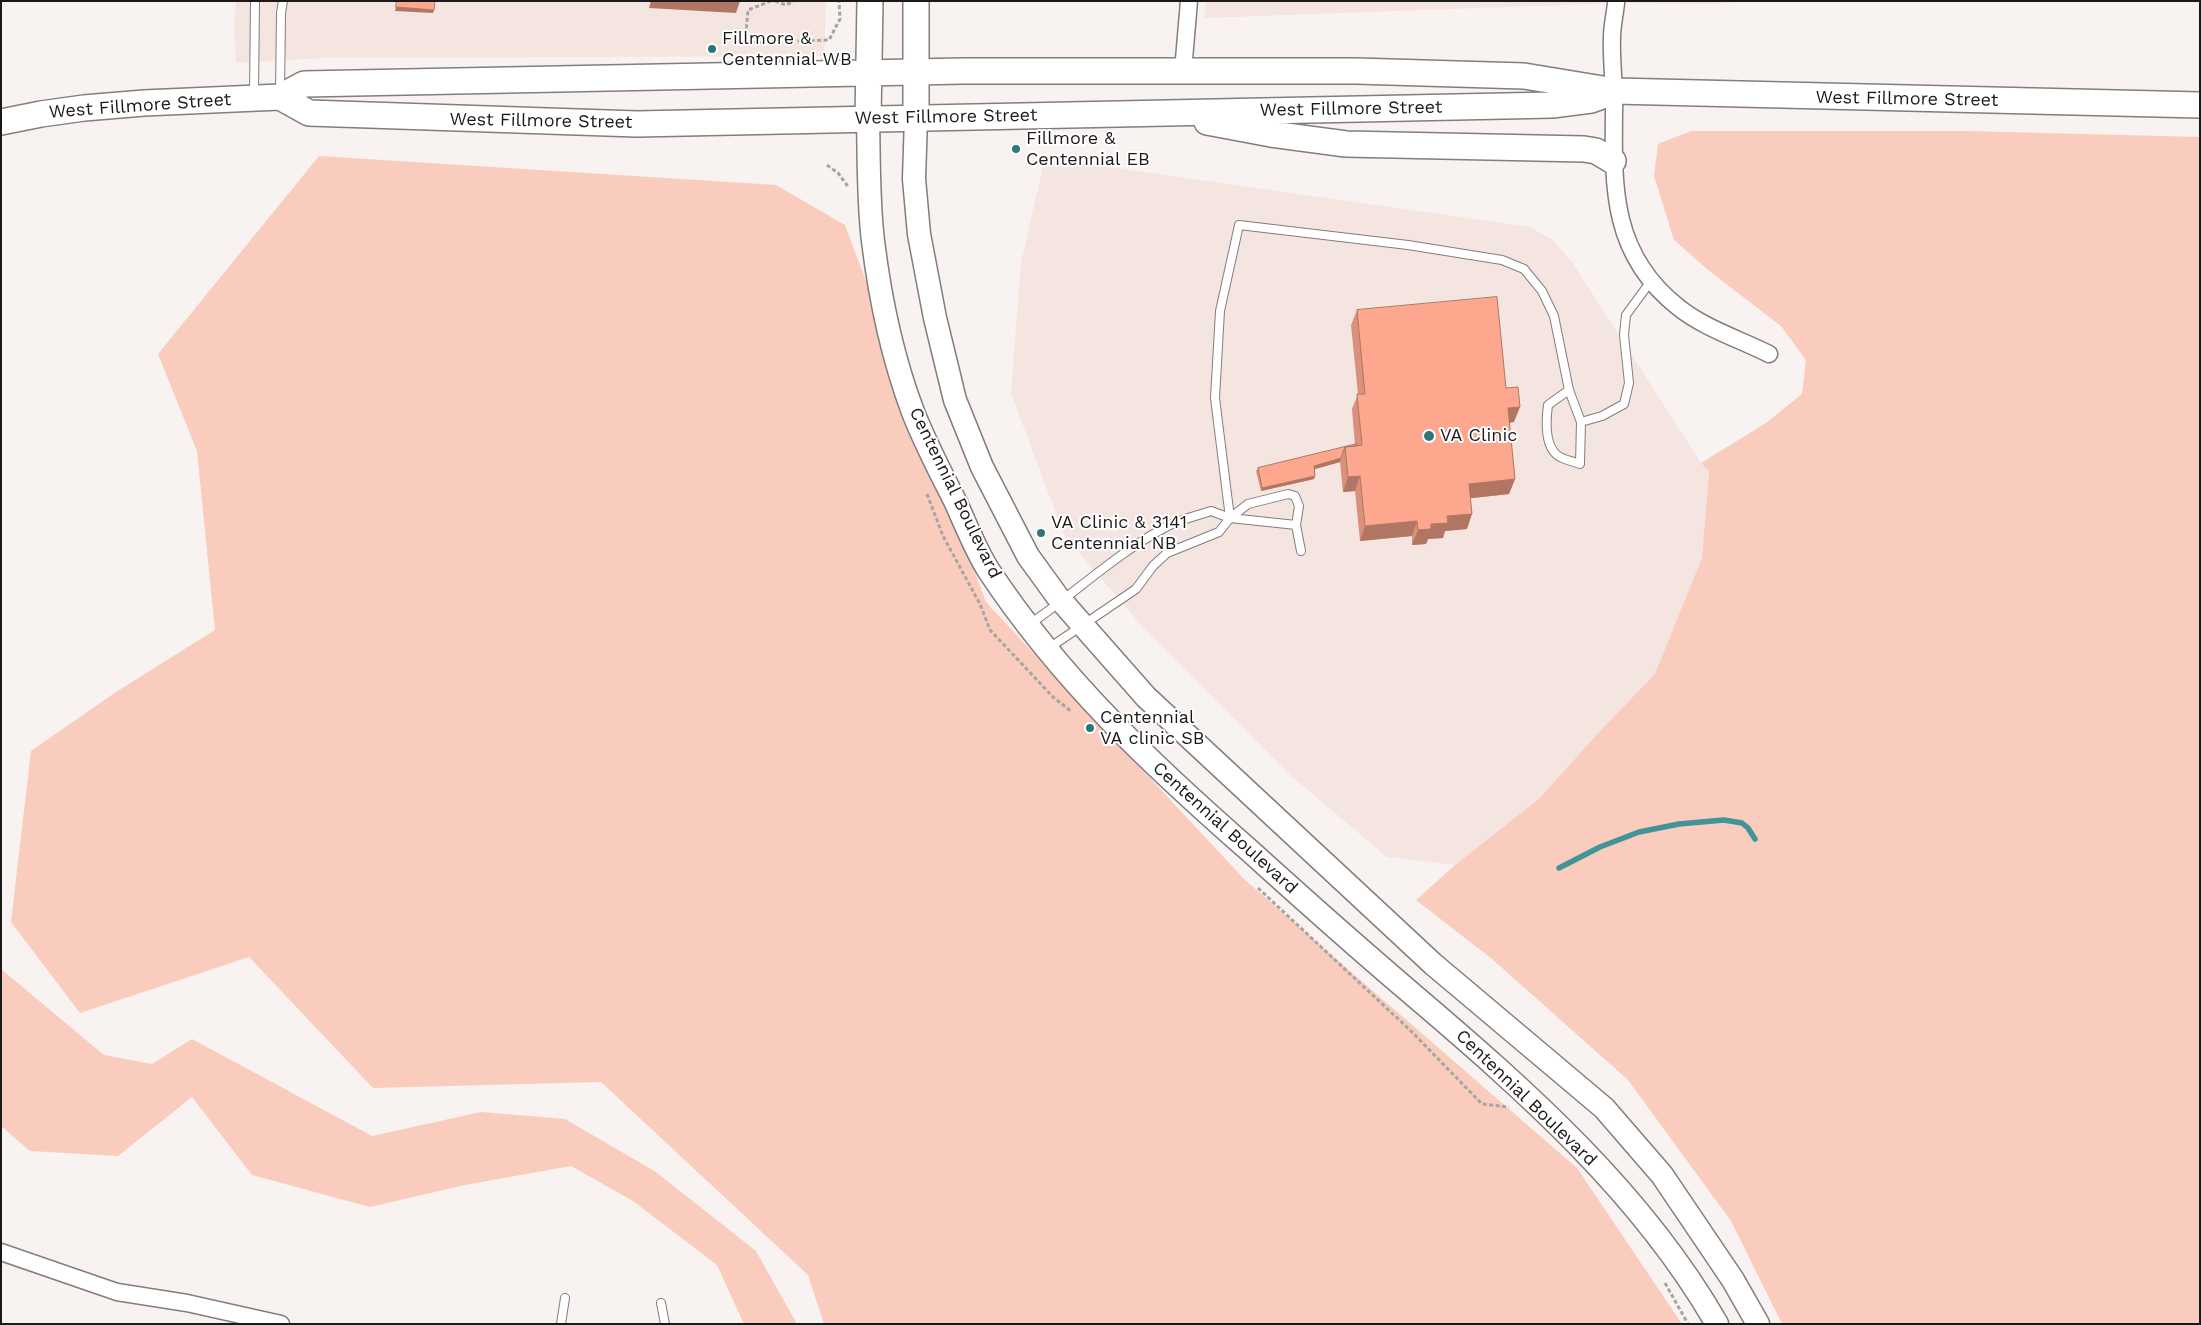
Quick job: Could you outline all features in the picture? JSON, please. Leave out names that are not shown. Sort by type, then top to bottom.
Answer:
[{"type":"main road","name":"Centennial Boulevard","points":[[870,1],[868,118],[873,240],[882,296],[894,349],[913,412],[987,568],[1047,650],[1080,689],[1164,776],[1394,978],[1474,1045],[1582,1150],[1640,1213],[1703,1300],[1717,1324]]},
{"type":"main road","name":"Centennial Boulevard","points":[[916,1],[914,179],[919,234],[935,318],[955,400],[982,467],[1019,541],[1062,602],[1146,697],[1433,964],[1604,1108],[1662,1175],[1733,1280],[1758,1324]]},
{"type":"main road","name":"West Fillmore Street","points":[[1,122],[84,108],[144,103],[280,97],[304,84],[916,73],[1380,71],[1524,76],[1615,91],[2200,105]]},
{"type":"main road","name":"West Fillmore Street","points":[[280,97],[309,113],[637,124],[1552,104],[1591,100],[1615,91]]},
{"type":"main road","points":[[1158,113],[1272,134],[1346,144],[1578,149],[1596,151],[1614,161]]},
{"type":"main road","points":[[1474,1045],[1496,1017]]},
{"type":"street","points":[[1183,71],[1189,1]]},
{"type":"street","points":[[1616,3],[1612,36],[1615,91],[1614,161],[1615,193],[1622,226],[1636,257],[1651,281],[1678,308],[1692,317],[1769,354]]},
{"type":"street","points":[[1,1252],[117,1292],[187,1303],[281,1324]]},
{"type":"lane","points":[[254,98],[255,1]]},
{"type":"lane","points":[[280,97],[281,13],[283,1]]},
{"type":"lane","points":[[1230,518],[1215,398],[1220,311],[1239,225],[1427,248],[1502,260],[1524,269],[1542,291],[1554,316],[1569,390],[1582,422],[1580,464],[1559,456],[1550,447],[1546,418],[1548,405],[1569,390]]},
{"type":"lane","points":[[1582,422],[1602,416],[1624,404],[1629,383],[1624,336],[1626,315],[1651,281]]},
{"type":"lane","points":[[1047,650],[1136,589],[1153,566],[1167,553],[1219,532],[1230,518],[1248,504],[1288,494],[1295,496],[1299,506],[1296,525],[1301,551]]},
{"type":"lane","points":[[1028,625],[1062,602],[1102,570],[1165,527],[1211,511],[1230,518],[1296,525]]},
{"type":"lane","points":[[560,1324],[565,1298]]},
{"type":"lane","points":[[661,1303],[665,1324]]},
{"type":"path","points":[[771,1],[760,3],[748,10],[745,43],[829,40],[840,19],[840,1]]},
{"type":"path","points":[[775,1],[786,5],[794,1]]},
{"type":"shaded area","points":[[236,1],[826,1],[824,56],[322,58],[236,63],[234,24]]},
{"type":"shaded area","points":[[1206,1],[1747,1],[1713,4],[1616,3],[1204,18]]},
{"type":"shaded area","points":[[1691,131],[1967,131],[2200,137],[2200,1324],[1782,1324],[1731,1221],[1628,1080],[1492,959],[1416,900],[1455,865],[1540,798],[1599,732],[1655,674],[1702,558],[1709,471],[1701,463],[1766,423],[1802,394],[1806,360],[1781,326],[1708,270],[1674,240],[1654,176],[1658,144]]},
{"type":"shaded area","points":[[319,156],[776,185],[845,225],[986,602],[1245,880],[1577,1168],[1682,1324],[824,1324],[808,1275],[601,1082],[373,1088],[249,957],[80,1013],[11,922],[31,751],[116,692],[215,630],[197,451],[158,354]]},
{"type":"shaded area","points":[[1045,158],[1530,227],[1553,240],[1572,262],[1701,463],[1709,471],[1702,558],[1658,671],[1599,732],[1540,798],[1455,865],[1387,857],[1290,775],[1142,626],[1064,535],[1011,393],[1021,263]]},
{"type":"shaded area","points":[[1,969],[104,1055],[152,1064],[192,1039],[372,1136],[481,1112],[565,1119],[656,1172],[756,1251],[797,1324],[744,1324],[717,1265],[633,1201],[571,1166],[465,1185],[370,1207],[252,1175],[192,1097],[118,1156],[30,1151],[1,1126]]},
{"type":"building","points":[[397,1],[435,1],[434,10],[396,7]]},
{"type":"building","name":"VA Clinic","points":[[1497,297],[1506,388],[1518,387],[1520,407],[1508,408],[1515,479],[1469,484],[1472,514],[1447,516],[1448,523],[1431,524],[1431,529],[1418,530],[1417,521],[1365,526],[1360,476],[1348,477],[1345,447],[1362,445],[1357,394],[1365,394],[1357,310]]},
{"type":"building","points":[[1357,444],[1357,446],[1345,447],[1341,458],[1314,466],[1315,476],[1262,488],[1258,468]]},
{"type":"waterway","points":[[1559,868],[1600,847],[1639,832],[1679,824],[1724,820],[1742,823],[1748,828],[1755,839]]},
{"type":"place","name":"Fillmore & Centennial WB","points":[[712,49]]},
{"type":"place","name":"Fillmore & Centennial EB","points":[[1016,149]]},
{"type":"place","name":"VA Clinic","points":[[1429,436]]},
{"type":"place","name":"VA Clinic & 3141 Centennial NB","points":[[1041,533]]},
{"type":"place","name":"Centennial VA clinic SB","points":[[1090,728]]}]
